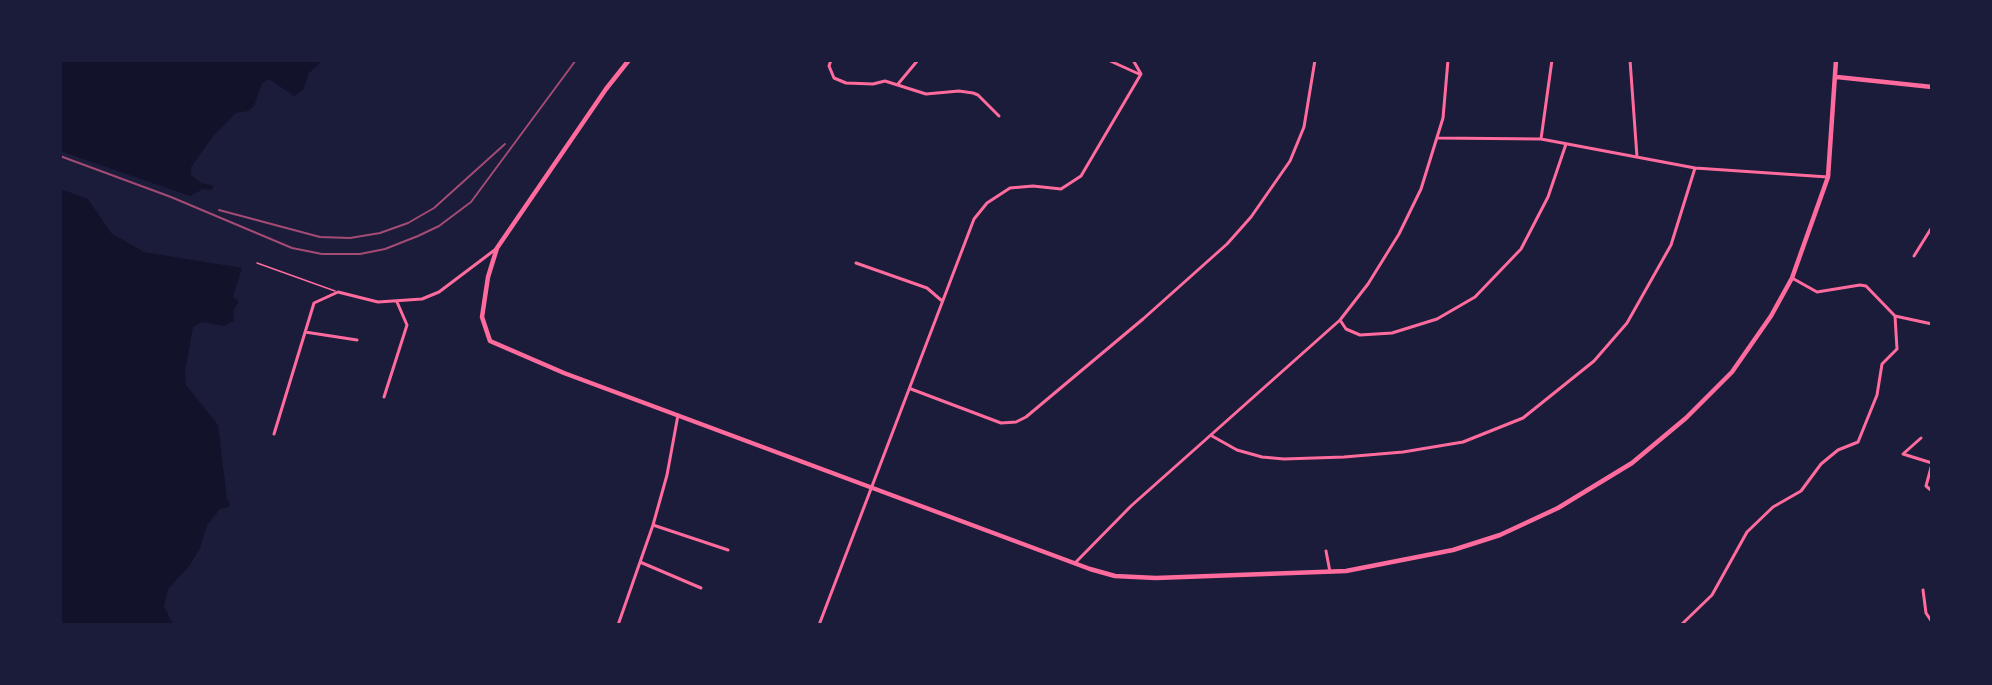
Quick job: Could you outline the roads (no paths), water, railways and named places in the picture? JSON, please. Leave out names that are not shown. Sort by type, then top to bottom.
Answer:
[{"type":"main road","points":[[629,60],[601,96],[497,248],[488,277],[482,317],[490,340],[564,373],[1075,564],[1101,573],[1142,578],[1330,572],[1410,560],[1491,538],[1558,508],[1596,487],[1662,438],[1732,372],[1771,316],[1792,278],[1828,177],[1837,77],[1836,60]]},
{"type":"main road","points":[[1837,77],[1932,87]]},
{"type":"street","points":[[831,60],[829,66],[834,78],[846,83],[873,84],[885,81],[898,84],[913,92],[926,94],[959,91],[975,93],[999,116]]},
{"type":"street","points":[[898,84],[918,60]]},
{"type":"street","points":[[1108,60],[1141,74]]},
{"type":"street","points":[[1133,60],[1141,74]]},
{"type":"street","points":[[910,389],[1001,423],[1016,422],[1026,417],[1143,319],[1227,244],[1251,217],[1290,161],[1304,127],[1316,60]]},
{"type":"street","points":[[1075,564],[1131,506],[1340,320],[1368,284],[1399,234],[1421,189],[1443,118],[1448,60]]},
{"type":"street","points":[[1541,139],[1552,60]]},
{"type":"street","points":[[1630,60],[1637,157]]},
{"type":"street","points":[[819,625],[910,389],[941,300],[974,219],[987,203],[1010,188],[1033,186],[1057,190],[1076,180],[1141,74]]},
{"type":"street","points":[[1438,138],[1541,139],[1695,168],[1828,177]]},
{"type":"street","points":[[1340,320],[1346,328],[1360,335],[1392,333],[1437,319],[1475,297],[1521,249],[1548,197],[1567,143]]},
{"type":"street","points":[[1212,436],[1237,450],[1256,455],[1284,459],[1334,458],[1403,452],[1463,442],[1523,418],[1594,361],[1627,323],[1671,245],[1695,168]]},
{"type":"street","points":[[1914,256],[1932,227]]},
{"type":"street","points":[[274,434],[314,303],[338,292],[378,302],[422,299],[439,292],[497,248]]},
{"type":"street","points":[[856,263],[927,288],[941,300]]},
{"type":"street","points":[[1792,278],[1817,292],[1866,286],[1895,316],[1932,324]]},
{"type":"street","points":[[384,397],[407,325],[397,302]]},
{"type":"street","points":[[1681,625],[1712,595],[1747,532],[1773,507],[1801,491],[1821,464],[1838,450],[1859,440],[1877,395],[1882,364],[1897,349],[1895,316]]},
{"type":"street","points":[[305,332],[357,340]]},
{"type":"street","points":[[618,625],[653,525],[667,475],[678,415]]},
{"type":"street","points":[[1921,438],[1903,454],[1932,464],[1926,486],[1932,491]]},
{"type":"street","points":[[653,525],[728,550]]},
{"type":"street","points":[[1326,551],[1330,572]]},
{"type":"street","points":[[640,562],[701,588]]},
{"type":"street","points":[[1923,590],[1926,613],[1932,622]]},
{"type":"lane","points":[[257,263],[338,292]]},
{"type":"railway","points":[[60,156],[171,197],[292,248],[322,254],[360,254],[385,249],[418,236],[439,226],[471,202],[576,60]]},
{"type":"railway","points":[[219,210],[320,237],[350,238],[380,233],[408,223],[434,208],[505,144]]}]
